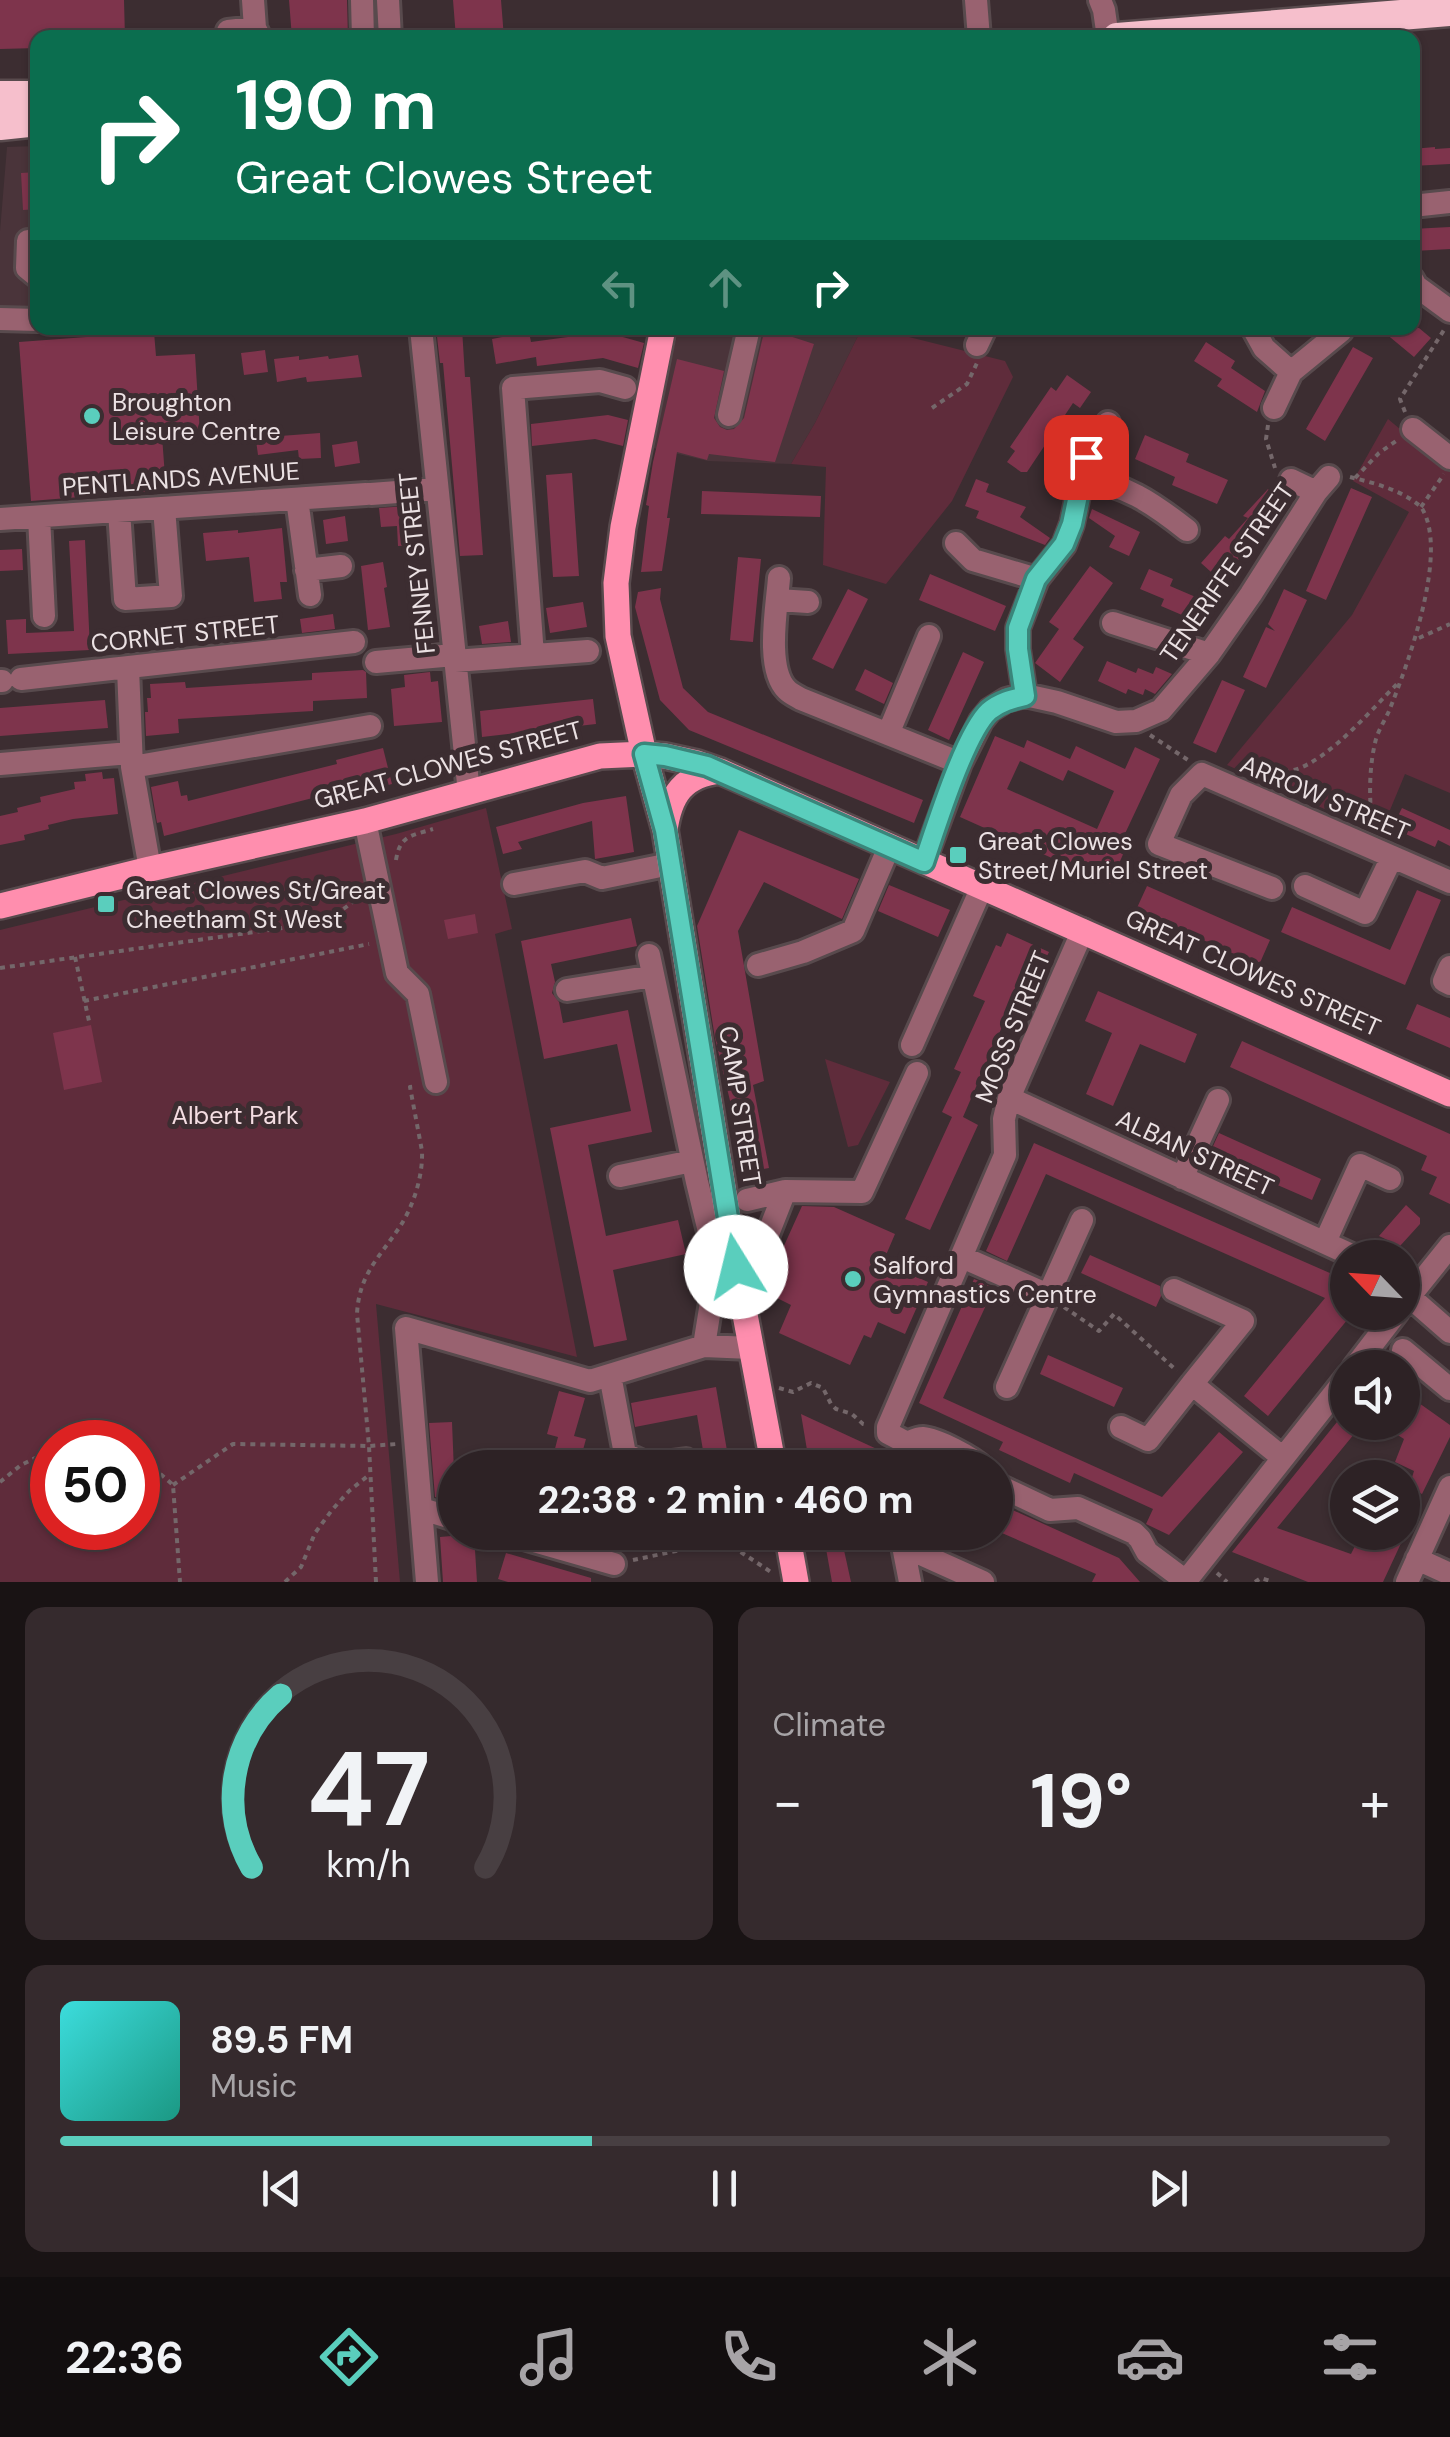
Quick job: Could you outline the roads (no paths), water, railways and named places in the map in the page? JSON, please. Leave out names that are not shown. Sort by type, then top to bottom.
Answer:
[{"type":"highway","points":[[1274,30],[1361,9],[1450,10]]},
{"type":"highway","points":[[0,96],[30,96]]},
{"type":"highway","points":[[0,125],[30,123]]},
{"type":"main road","name":"CAMP STREET","points":[[663,335],[622,527],[616,584],[618,636],[665,830],[736,1267],[771,1450]]},
{"type":"main road","name":"GREAT CLOWES STREET","points":[[0,906],[365,821],[579,760],[644,754],[686,760],[720,771],[1450,1094]]},
{"type":"main road","points":[[665,830],[668,813],[680,789],[699,776],[720,771]]},
{"type":"main road","points":[[790,1550],[796,1579]]},
{"type":"street","points":[[253,0],[257,30]]},
{"type":"street","points":[[362,0],[363,30]]},
{"type":"street","points":[[388,0],[390,30]]},
{"type":"street","points":[[976,0],[979,30]]},
{"type":"street","points":[[1100,0],[1107,30]]},
{"type":"street","points":[[1420,205],[1450,202]]},
{"type":"street","points":[[30,241],[26,268],[30,271]]},
{"type":"street","points":[[1420,289],[1450,311]]},
{"type":"street","points":[[0,320],[30,320]]},
{"type":"street","name":"FENNEY STREET","points":[[422,335],[468,793]]},
{"type":"street","points":[[729,415],[747,335]]},
{"type":"street","points":[[1257,335],[1264,348],[1291,372]]},
{"type":"street","points":[[1274,408],[1291,372],[1336,335]]},
{"type":"street","points":[[533,655],[513,388],[600,382],[626,388]]},
{"type":"street","points":[[924,862],[960,764],[981,721],[1006,700],[1025,696],[1018,628],[1036,579],[1064,544],[1086,457],[1108,423]]},
{"type":"street","points":[[1412,429],[1450,462]]},
{"type":"street","points":[[1080,476],[1116,484],[1160,508],[1187,530]]},
{"type":"street","name":"TENERIFFE STREET","points":[[1025,696],[1058,702],[1116,722],[1136,720],[1161,710],[1209,654],[1322,485],[1291,480]]},
{"type":"street","name":"PENTLANDS AVENUE","points":[[0,519],[438,489]]},
{"type":"street","points":[[297,499],[310,595]]},
{"type":"street","points":[[119,511],[125,599],[171,596],[164,508]]},
{"type":"street","points":[[38,516],[44,616]]},
{"type":"street","points":[[956,543],[973,560],[1036,579]]},
{"type":"street","points":[[306,570],[341,566]]},
{"type":"street","points":[[808,602],[778,589],[774,659],[786,690],[960,764]]},
{"type":"street","points":[[1113,623],[1209,654]]},
{"type":"street","points":[[888,734],[929,636]]},
{"type":"street","name":"CORNET STREET","points":[[8,680],[354,642]]},
{"type":"street","points":[[376,662],[588,651]]},
{"type":"street","points":[[128,668],[131,760],[150,869]]},
{"type":"street","points":[[0,764],[131,760],[370,726]]},
{"type":"street","name":"ARROW STREET","points":[[1272,888],[1158,844],[1182,795],[1202,774],[1450,882]]},
{"type":"street","points":[[365,821],[397,973],[418,994],[436,1082]]},
{"type":"street","points":[[758,965],[854,931],[888,847]]},
{"type":"street","points":[[1305,886],[1366,913],[1383,852]]},
{"type":"street","points":[[514,884],[585,871],[602,878],[670,864]]},
{"type":"street","points":[[912,1044],[982,887]]},
{"type":"street","name":"MOSS STREET","points":[[952,1450],[928,1439],[898,1440],[888,1433],[888,1425],[1005,1155],[1008,1098],[1083,930]]},
{"type":"street","points":[[567,990],[651,966],[718,1265],[704,1346]]},
{"type":"street","points":[[1450,967],[1444,981],[1450,984]]},
{"type":"street","points":[[747,1200],[785,1191],[862,1192],[917,1073]]},
{"type":"street","name":"ALBAN STREET","points":[[1008,1098],[1330,1245]]},
{"type":"street","points":[[1182,1178],[1218,1100]]},
{"type":"street","points":[[620,1176],[692,1161]]},
{"type":"street","points":[[1324,1242],[1360,1165],[1390,1179]]},
{"type":"street","points":[[736,1267],[757,1262],[785,1191]]},
{"type":"street","points":[[1007,1387],[1082,1220]]},
{"type":"street","points":[[1420,1280],[1450,1246]]},
{"type":"street","points":[[962,1257],[1048,1295]]},
{"type":"street","points":[[1121,1427],[1148,1440],[1243,1321],[1174,1290]]},
{"type":"street","points":[[1420,1307],[1450,1332]]},
{"type":"street","points":[[427,1582],[406,1328],[590,1381],[704,1346],[751,1348]]},
{"type":"street","points":[[1420,1362],[1446,1379]]},
{"type":"street","points":[[610,1375],[620,1450]]},
{"type":"street","points":[[1192,1384],[1283,1458]]},
{"type":"street","points":[[1013,1493],[1050,1510],[1078,1508],[1134,1533],[1146,1552],[1185,1581],[1330,1399]]},
{"type":"street","points":[[1407,1582],[1450,1487]]},
{"type":"street","points":[[422,1509],[438,1513]]},
{"type":"street","points":[[910,1582],[903,1546],[983,1582]]},
{"type":"street","points":[[591,1550],[614,1564]]},
{"type":"street","points":[[1418,1559],[1450,1574]]},
{"type":"place","name":"Broughton Leisure Centre","points":[[92,416]]},
{"type":"place","name":"Great Clowes Street/Muriel Street","points":[[958,855]]},
{"type":"place","name":"Great Clowes St/Great Cheetham St West","points":[[106,904]]},
{"type":"place","name":"Salford Gymnastics Centre","points":[[853,1279]]},
{"type":"park label","name":"Albert Park","points":[[235,1115]]}]
